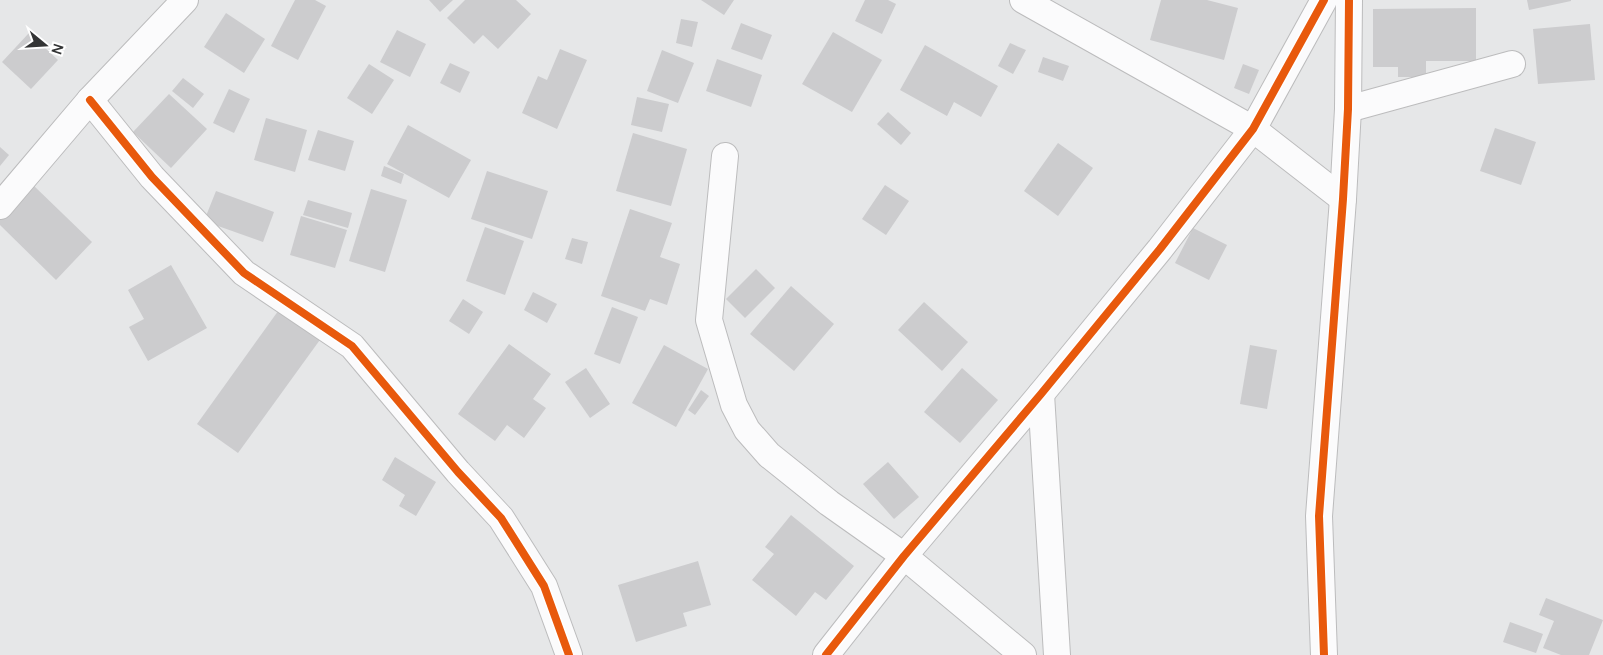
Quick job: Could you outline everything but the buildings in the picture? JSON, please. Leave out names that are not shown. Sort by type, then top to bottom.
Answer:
[{"type":"street","points":[[0,206],[90,100],[184,0]]},
{"type":"street","points":[[1023,0],[1253,129],[1343,199]]},
{"type":"street","points":[[826,655],[904,556],[1160,249],[1253,129],[1324,0]]},
{"type":"street","points":[[1324,655],[1319,516],[1343,199],[1348,109],[1349,0]]},
{"type":"street","points":[[1348,109],[1512,64]]},
{"type":"street","points":[[90,100],[152,177],[244,273],[352,346],[458,472],[500,518],[544,586],[568,655]]},
{"type":"street","points":[[724,156],[709,320],[734,405],[748,430],[769,455],[829,502],[904,556],[1023,655]]},
{"type":"street","points":[[1041,394],[1056,655]]},
{"type":"cycle path","points":[[826,655],[904,556],[1160,249],[1253,129],[1324,0]]},
{"type":"cycle path","points":[[1324,655],[1319,516],[1343,199],[1348,109],[1349,0]]},
{"type":"cycle path","points":[[90,100],[152,177],[244,273],[352,346],[458,472],[501,518],[544,586],[569,655]]}]
